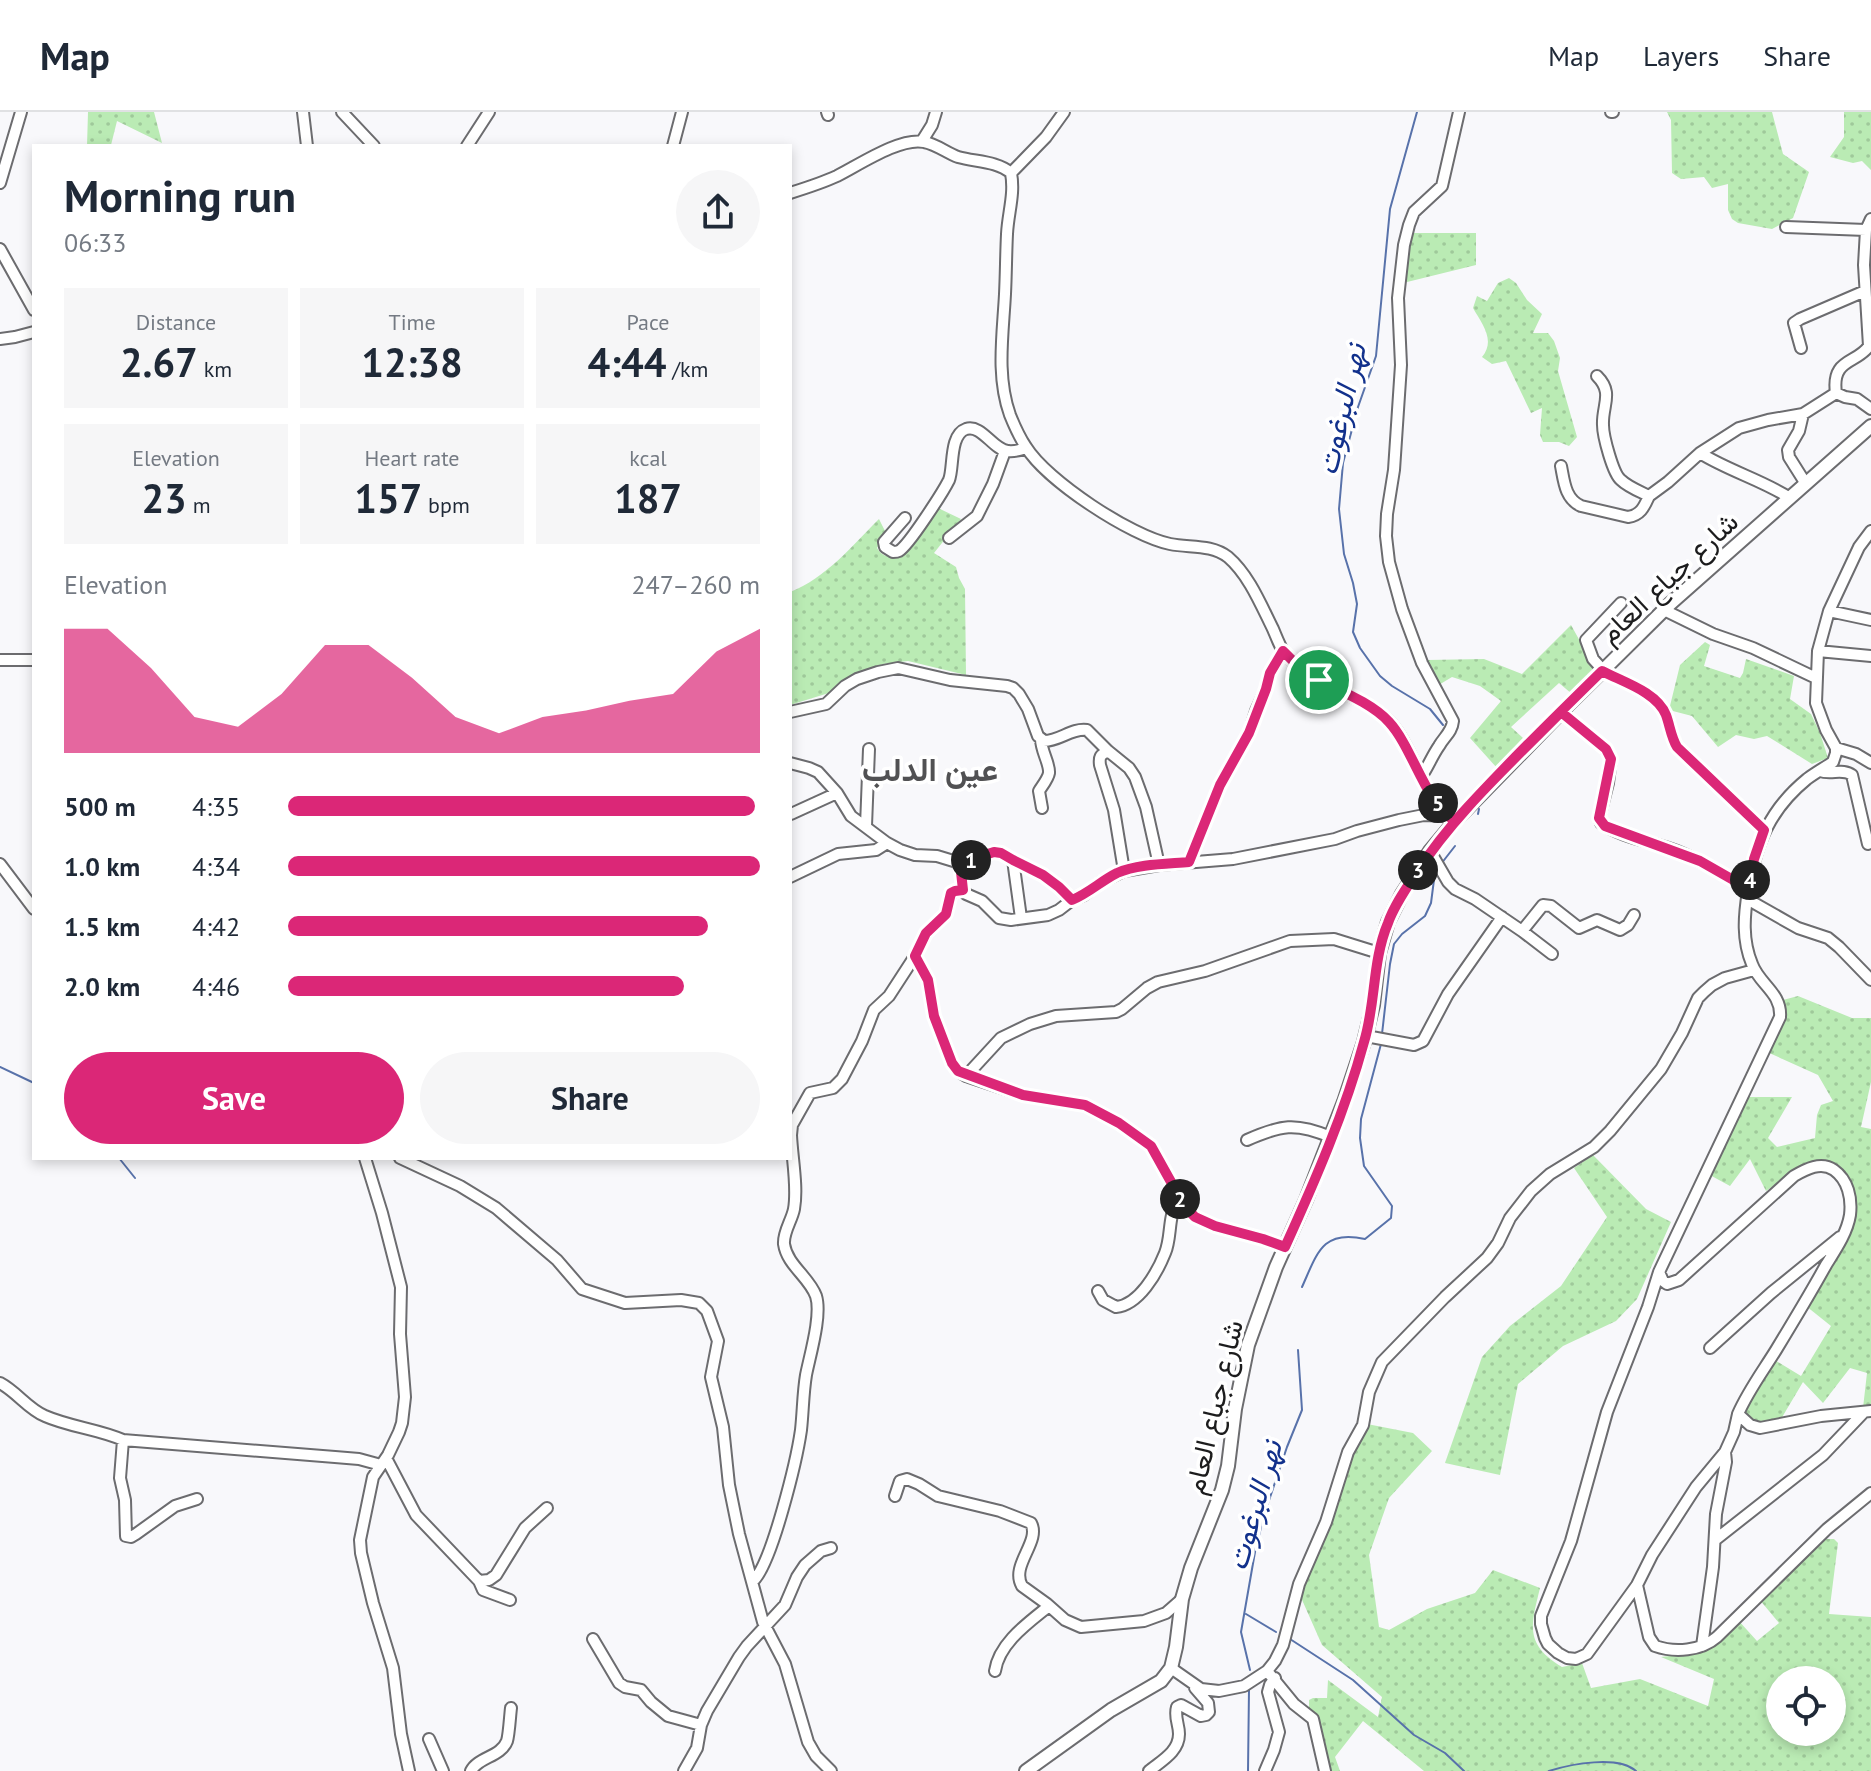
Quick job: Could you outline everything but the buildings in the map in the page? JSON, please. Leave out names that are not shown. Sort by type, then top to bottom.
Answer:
[{"type":"main road","name":"شارع جباع العام","points":[[1171,1668],[1182,1599],[1224,1482],[1232,1449],[1240,1375],[1248,1345],[1276,1267],[1372,1037],[1379,953],[1388,922],[1402,894],[1432,855],[1451,818],[1664,610],[1871,426]]},
{"type":"main road","points":[[1026,1771],[1104,1714],[1161,1681],[1171,1668]]},
{"type":"street","points":[[0,183],[21,112]]},
{"type":"street","points":[[303,112],[307,144]]},
{"type":"street","points":[[342,112],[372,144]]},
{"type":"street","points":[[468,144],[489,112]]},
{"type":"street","points":[[678,144],[682,112]]},
{"type":"street","points":[[922,141],[936,112]]},
{"type":"street","points":[[1011,173],[1046,137],[1064,112]]},
{"type":"street","points":[[1421,777],[1451,731],[1453,721],[1422,663],[1389,562],[1387,514],[1394,470],[1401,365],[1398,298],[1409,225],[1414,212],[1442,186],[1459,112]]},
{"type":"street","points":[[792,192],[820,183],[909,142],[922,141],[956,156],[1004,167],[1011,173],[1013,183],[1007,231],[1002,379],[1010,415],[1026,448],[1051,474],[1119,524],[1144,537],[1214,550],[1230,559],[1249,583],[1283,651],[1319,680],[1391,723],[1421,777],[1451,818]]},
{"type":"street","points":[[1786,227],[1868,224],[1864,265],[1869,346],[1864,353],[1841,368],[1835,385],[1836,393]]},
{"type":"street","points":[[0,249],[32,306]]},
{"type":"street","points":[[1801,348],[1794,323],[1865,291]]},
{"type":"street","points":[[0,339],[32,333]]},
{"type":"street","points":[[1597,376],[1607,391],[1603,427],[1617,476],[1649,496]]},
{"type":"street","points":[[1836,393],[1857,399],[1871,409]]},
{"type":"street","points":[[1561,466],[1574,503],[1634,516],[1642,511],[1649,496],[1700,453],[1739,428],[1803,414],[1836,393]]},
{"type":"street","points":[[1803,414],[1799,431],[1788,450],[1806,484]]},
{"type":"street","points":[[905,518],[884,542],[885,547],[893,552],[899,551],[922,522],[945,486],[950,476],[954,446],[965,430],[977,431],[1005,451],[1026,448]]},
{"type":"street","points":[[949,538],[977,516],[1005,451]]},
{"type":"street","points":[[1700,453],[1720,466],[1790,498]]},
{"type":"street","points":[[1659,1272],[1667,1284],[1679,1280],[1799,1173],[1824,1166],[1836,1171],[1848,1189],[1850,1213],[1844,1233],[1747,1396],[1725,1452],[1696,1487],[1652,1555],[1637,1585],[1595,1643],[1585,1655],[1576,1659],[1567,1658],[1548,1644],[1541,1624],[1544,1608],[1571,1541],[1607,1412],[1659,1272],[1780,1017],[1777,998],[1754,970],[1745,942],[1744,924],[1754,859],[1764,830],[1779,808],[1798,787],[1833,762],[1836,748],[1816,703],[1818,651],[1829,611],[1859,547],[1871,531]]},
{"type":"street","points":[[1621,603],[1586,640],[1593,659],[1603,670],[1660,704],[1677,747],[1764,830]]},
{"type":"street","points":[[1664,610],[1816,678]]},
{"type":"street","points":[[1829,611],[1871,620]]},
{"type":"street","points":[[1189,862],[1220,785],[1249,733],[1270,673],[1283,651]]},
{"type":"street","points":[[1818,651],[1871,656]]},
{"type":"street","points":[[0,660],[32,660]]},
{"type":"street","points":[[792,712],[826,704],[857,679],[898,668],[950,680],[1013,688],[1028,709],[1041,739],[1049,771],[1039,791],[1042,808]]},
{"type":"street","points":[[1561,712],[1606,749],[1611,759],[1599,818],[1601,823],[1615,831],[1700,861],[1798,928],[1828,938],[1871,980]]},
{"type":"street","points":[[1041,739],[1049,742],[1082,729],[1093,735],[1129,768],[1146,807],[1159,865]]},
{"type":"street","points":[[1836,748],[1871,763]]},
{"type":"street","points":[[866,826],[869,749]]},
{"type":"street","points":[[1108,751],[1099,758],[1114,810],[1124,871]]},
{"type":"street","points":[[792,764],[818,772],[837,793],[851,816],[887,843],[907,853],[937,856],[960,863],[994,852],[1001,853],[1043,875],[1072,900]]},
{"type":"street","points":[[1820,771],[1844,771],[1852,775],[1868,844]]},
{"type":"street","points":[[792,814],[837,793]]},
{"type":"street","points":[[960,863],[963,890],[969,897],[982,901],[999,918],[1011,920],[1048,915],[1124,871],[1292,849],[1424,815],[1451,818]]},
{"type":"street","points":[[792,876],[838,854],[876,850],[887,843]]},
{"type":"street","points":[[1432,855],[1448,882],[1462,894],[1475,899],[1552,954]]},
{"type":"street","points":[[1013,860],[1021,918]]},
{"type":"street","points":[[0,864],[32,906]]},
{"type":"street","points":[[792,1128],[810,1093],[833,1088],[842,1079],[874,1010],[889,996],[926,933],[946,914],[951,893],[963,890]]},
{"type":"street","points":[[1522,931],[1543,905],[1551,906],[1581,928],[1597,920],[1620,930],[1628,925],[1634,915]]},
{"type":"street","points":[[1372,1037],[1414,1045],[1423,1041],[1448,994],[1502,917]]},
{"type":"street","points":[[966,1076],[1001,1038],[1030,1024],[1056,1016],[1116,1012],[1158,982],[1205,971],[1290,941],[1334,939],[1379,953]]},
{"type":"street","points":[[915,956],[928,980],[934,1016],[958,1071],[1023,1095],[1085,1105],[1119,1123],[1151,1146],[1189,1212],[1202,1221],[1285,1247]]},
{"type":"street","points":[[1265,1771],[1279,1732],[1268,1692],[1275,1661],[1348,1452],[1363,1425],[1369,1392],[1382,1362],[1482,1264],[1498,1243],[1514,1211],[1531,1191],[1550,1174],[1594,1147],[1610,1131],[1661,1069],[1698,998],[1725,978],[1754,970]]},
{"type":"street","points":[[1247,1140],[1285,1126],[1310,1129],[1331,1137]]},
{"type":"street","points":[[753,1581],[760,1575],[769,1553],[796,1458],[816,1318],[816,1296],[785,1248],[784,1240],[792,1219],[795,1197],[792,1147]]},
{"type":"street","points":[[366,1160],[398,1274],[402,1300],[400,1334],[404,1412],[399,1432],[373,1477],[360,1540],[373,1603],[393,1668],[409,1771]]},
{"type":"street","points":[[404,1160],[460,1186],[496,1208],[547,1250],[586,1291],[625,1303],[681,1300],[699,1303],[711,1317],[718,1341],[712,1382],[723,1427],[733,1509],[766,1628],[785,1664],[808,1742],[816,1756],[831,1771]]},
{"type":"street","points":[[1098,1291],[1103,1300],[1116,1307],[1125,1306],[1136,1297],[1165,1253],[1172,1214],[1179,1198]]},
{"type":"street","points":[[1710,1348],[1844,1233]]},
{"type":"street","points":[[0,1383],[46,1417],[123,1440],[384,1462]]},
{"type":"street","points":[[1738,1414],[1750,1425],[1760,1428],[1821,1416],[1868,1412]]},
{"type":"street","points":[[1715,1540],[1823,1455],[1868,1412]]},
{"type":"street","points":[[1849,1414],[1850,1426]]},
{"type":"street","points":[[123,1440],[120,1478],[125,1500],[126,1536],[136,1534],[175,1506],[197,1499]]},
{"type":"street","points":[[1702,1646],[1725,1452]]},
{"type":"street","points":[[384,1462],[416,1515],[479,1581],[483,1590],[510,1600]]},
{"type":"street","points":[[895,1496],[900,1481],[907,1479],[938,1496],[1000,1511],[1031,1523],[1034,1531],[1018,1580],[1065,1620],[1081,1627],[1144,1621],[1166,1613],[1182,1599]]},
{"type":"street","points":[[1637,1585],[1649,1637],[1655,1646],[1674,1650],[1702,1646],[1717,1637],[1827,1529],[1871,1493]]},
{"type":"street","points":[[479,1581],[496,1575],[525,1528],[547,1508]]},
{"type":"street","points":[[684,1771],[697,1748],[707,1711],[739,1657],[785,1605],[805,1565],[821,1551],[831,1548]]},
{"type":"street","points":[[995,1671],[1003,1650],[1016,1634],[1049,1606]]},
{"type":"street","points":[[593,1639],[622,1686],[641,1690],[672,1718],[701,1725]]},
{"type":"street","points":[[1149,1771],[1176,1746],[1179,1732],[1175,1712],[1178,1706],[1199,1716],[1209,1712],[1208,1703],[1171,1668]]},
{"type":"street","points":[[1191,1684],[1205,1690],[1228,1690],[1271,1675]]},
{"type":"street","points":[[1271,1675],[1294,1704],[1313,1719],[1325,1771]]},
{"type":"street","points":[[471,1771],[475,1764],[496,1753],[506,1743],[511,1708]]},
{"type":"street","points":[[429,1739],[443,1771]]},
{"type":"green space","points":[[88,112],[154,112],[162,143],[117,121],[111,144],[87,144]]},
{"type":"green space","points":[[1667,112],[1772,112],[1783,154],[1809,172],[1793,218],[1772,229],[1738,223],[1728,210],[1728,184],[1712,188],[1704,177],[1681,179],[1672,173],[1671,120]]},
{"type":"green space","points":[[1844,112],[1871,112],[1871,170],[1862,161],[1853,163],[1830,157],[1844,137]]},
{"type":"green space","points":[[1410,233],[1476,233],[1476,265],[1403,283]]},
{"type":"green space","points":[[1509,278],[1542,314],[1533,333],[1548,333],[1554,341],[1560,358],[1558,371],[1577,437],[1569,446],[1559,442],[1543,442],[1540,435],[1542,408],[1531,413],[1506,361],[1492,364],[1482,357],[1488,338],[1473,308],[1477,296],[1487,301],[1498,283]]},
{"type":"green space","points":[[938,508],[961,519],[934,553],[956,567],[965,589],[966,675],[908,661],[883,664],[852,676],[832,692],[792,704],[792,591],[827,570],[879,519],[886,533],[877,548],[888,556],[901,554]]},
{"type":"green space","points":[[1571,625],[1596,670],[1572,694],[1559,683],[1511,727],[1523,738],[1497,768],[1470,738],[1501,701],[1480,686],[1452,677],[1437,686],[1427,660],[1484,659],[1522,674]]},
{"type":"green space","points":[[1705,642],[1710,645],[1704,666],[1740,678],[1746,659],[1794,676],[1790,699],[1811,714],[1828,758],[1812,764],[1767,736],[1754,739],[1736,735],[1718,747],[1692,716],[1669,710],[1680,665]]},
{"type":"green space","points":[[1798,996],[1852,1018],[1871,1018],[1871,1082],[1861,1127],[1871,1129],[1871,1407],[1863,1408],[1867,1373],[1850,1368],[1823,1403],[1803,1382],[1781,1419],[1752,1424],[1746,1413],[1749,1400],[1773,1359],[1801,1376],[1831,1326],[1806,1306],[1843,1245],[1855,1208],[1854,1192],[1847,1177],[1836,1166],[1822,1161],[1808,1164],[1766,1191],[1750,1159],[1730,1186],[1708,1174],[1744,1097],[1792,1097],[1768,1138],[1777,1147],[1815,1138],[1821,1105],[1833,1101],[1818,1075],[1767,1052],[1784,1013],[1783,1000]]},
{"type":"green space","points":[[1593,1155],[1646,1209],[1671,1222],[1637,1299],[1616,1321],[1563,1346],[1518,1384],[1500,1475],[1445,1463],[1482,1357],[1510,1326],[1561,1286],[1607,1217],[1574,1168]]},
{"type":"green space","points":[[1367,1424],[1413,1433],[1432,1451],[1389,1498],[1369,1555],[1379,1627],[1389,1630],[1427,1609],[1475,1593],[1493,1570],[1540,1588],[1533,1623],[1536,1642],[1550,1659],[1562,1667],[1582,1663],[1591,1688],[1640,1679],[1708,1706],[1714,1679],[1661,1657],[1695,1653],[1738,1620],[1757,1641],[1779,1623],[1759,1599],[1825,1539],[1834,1539],[1838,1543],[1829,1614],[1871,1617],[1871,1771],[1424,1771],[1363,1721],[1335,1757],[1340,1771],[1328,1771],[1309,1712],[1309,1700],[1327,1698],[1328,1680],[1378,1717],[1382,1697],[1322,1645],[1299,1593],[1352,1449]]},
{"type":"waterway","name":"نهر البرغوت","points":[[1417,112],[1390,209],[1376,356],[1343,463],[1339,509],[1344,554],[1357,604],[1353,632],[1360,648],[1380,676],[1430,709],[1443,725]]},
{"type":"waterway","name":"نهر البرغوت","points":[[1478,814],[1479,809]]},
{"type":"waterway","name":"نهر البرغوت","points":[[1441,864],[1455,846]]},
{"type":"waterway","name":"نهر البرغوت","points":[[1382,1034],[1394,944],[1425,916],[1431,903],[1437,870]]},
{"type":"waterway","name":"نهر البرغوت","points":[[1302,1287],[1317,1255],[1330,1241],[1351,1237],[1365,1239],[1391,1218],[1392,1206],[1364,1166],[1360,1138],[1361,1119],[1381,1044]]},
{"type":"waterway","points":[[0,1067],[32,1082]]},
{"type":"waterway","points":[[121,1160],[135,1178]]},
{"type":"waterway","name":"نهر البرغوت","points":[[1250,1670],[1241,1632],[1264,1515],[1302,1410],[1298,1350]]},
{"type":"waterway","points":[[1246,1614],[1276,1632]]},
{"type":"waterway","points":[[1290,1639],[1353,1680],[1414,1735],[1445,1753],[1464,1771]]},
{"type":"waterway","name":"نهر البرغوت","points":[[1248,1771],[1249,1689]]},
{"type":"waterway","points":[[1549,1771],[1606,1762],[1618,1763],[1636,1771]]},
{"type":"district","name":"عين الدلب","points":[[930,769]]},
{"type":"route","points":[[1319,680],[1283,651],[1277,658],[1249,733],[1220,785],[1189,862],[1120,872],[1072,900],[1043,875],[1001,853],[994,852],[960,863],[963,890],[951,893],[946,914],[926,933],[915,956],[928,980],[934,1016],[958,1071],[1023,1095],[1085,1105],[1119,1123],[1151,1146],[1185,1207],[1195,1217],[1285,1247],[1344,1102],[1364,1042],[1373,1005],[1379,953],[1388,922],[1402,894],[1430,851],[1455,821],[1481,792],[1561,712],[1581,727],[1606,749],[1611,759],[1599,818],[1605,826],[1700,861],[1749,889],[1754,859],[1764,830],[1677,747],[1660,704],[1602,671],[1568,705],[1481,792],[1455,821],[1447,816],[1421,777],[1391,723],[1319,680]]}]
